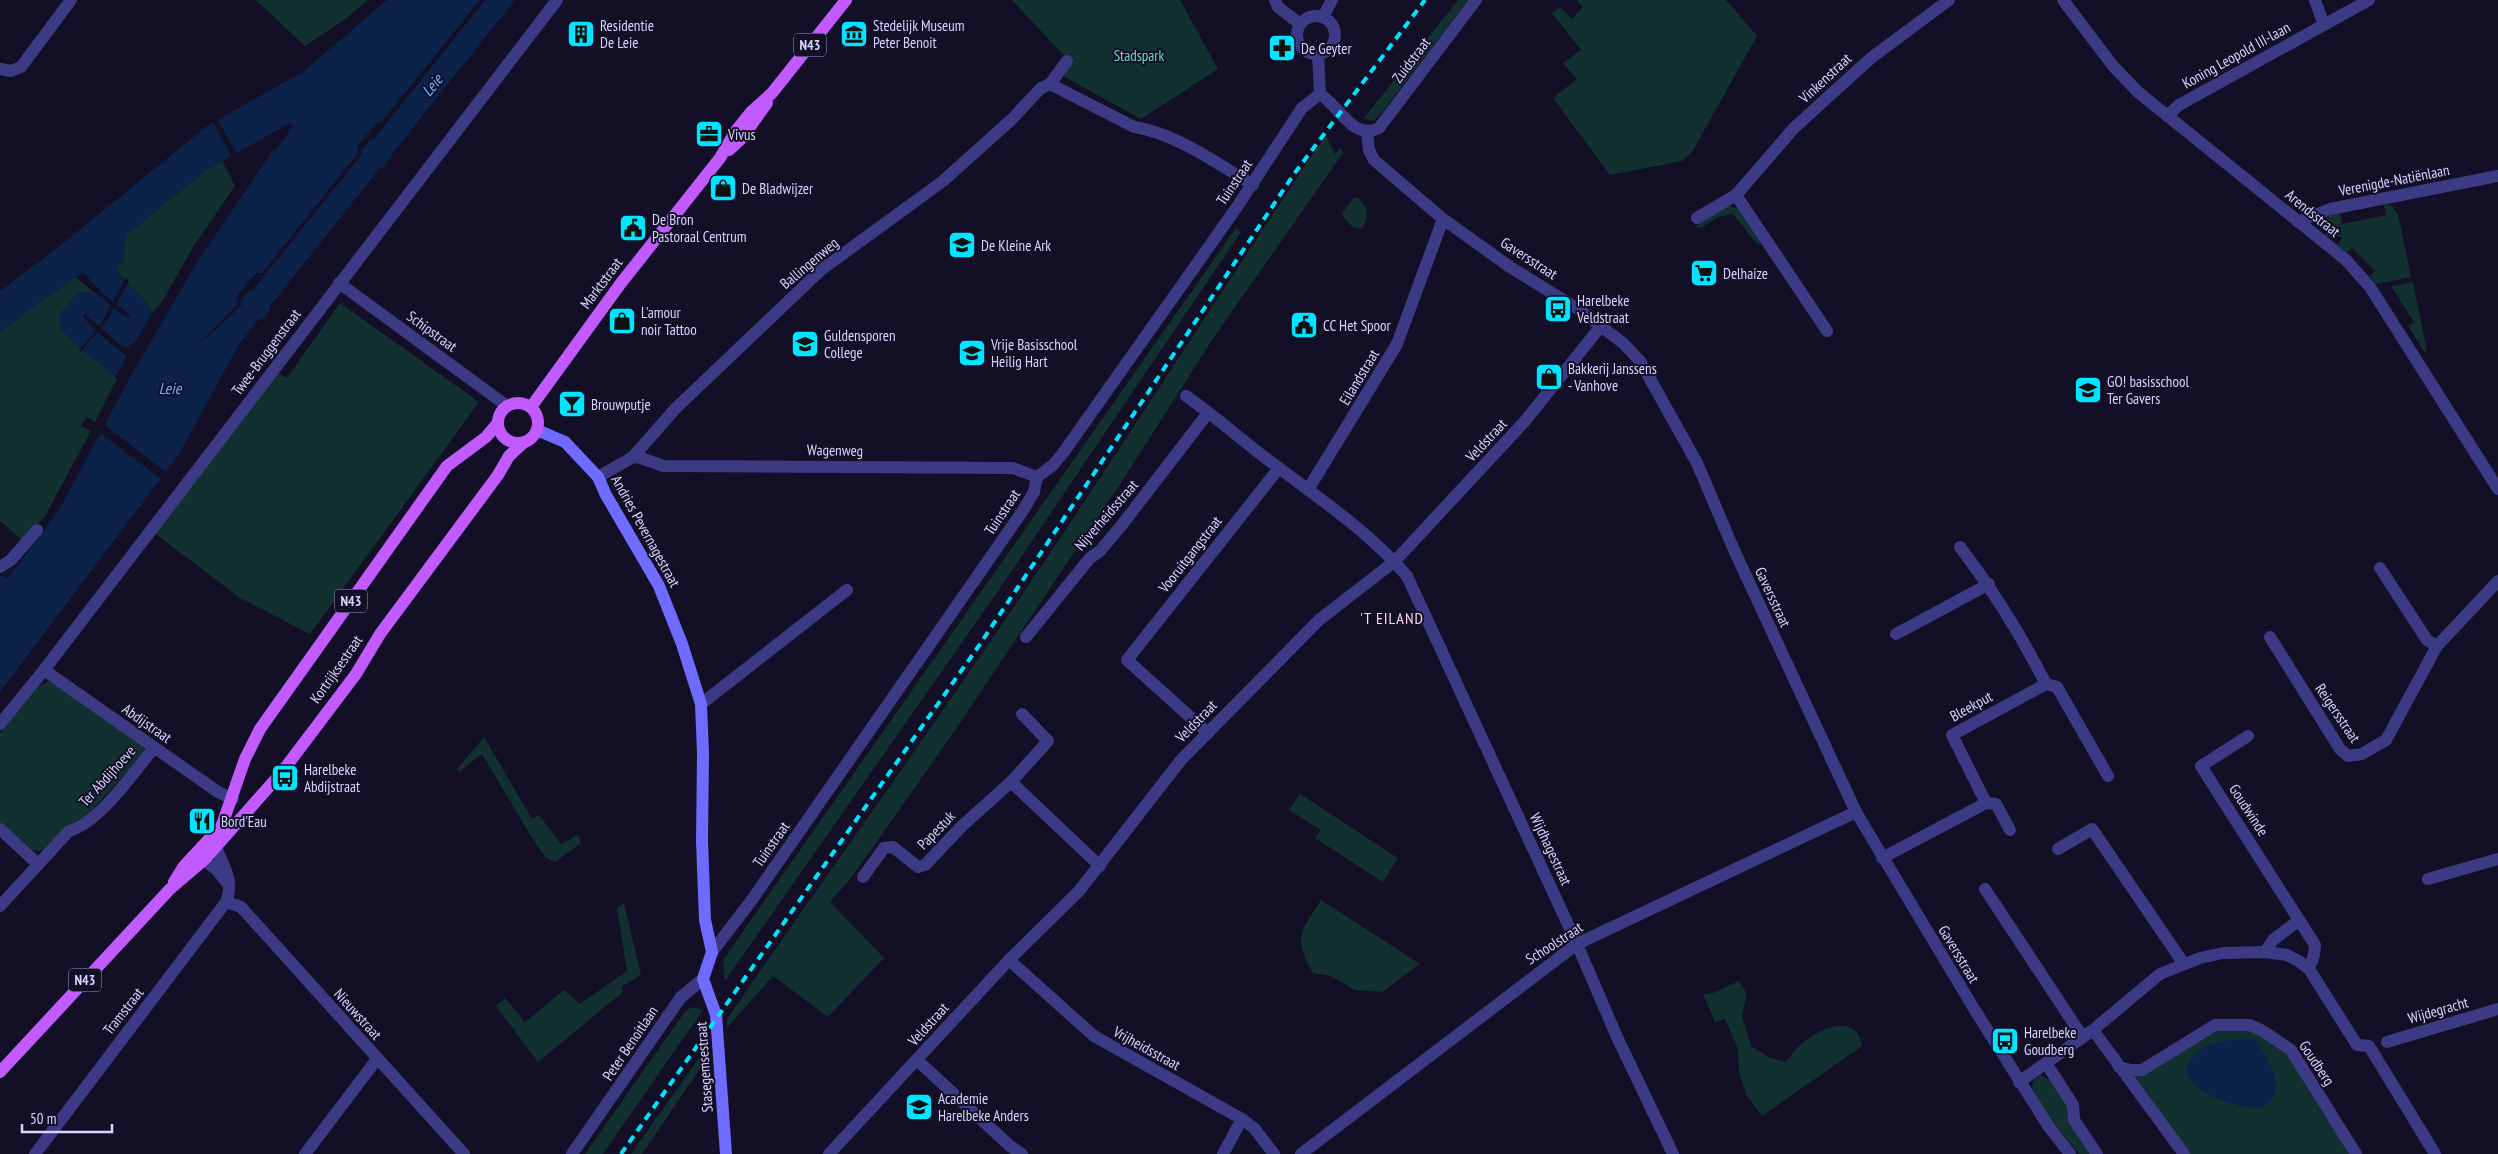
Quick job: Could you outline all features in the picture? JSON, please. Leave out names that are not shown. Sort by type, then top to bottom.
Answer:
[{"type":"main road","name":"Marktstraat","points":[[531,407],[616,290],[720,158],[751,112],[779,84],[846,0]]},
{"type":"main road","points":[[507,406],[518,402],[531,407],[538,418],[537,430]]},
{"type":"main road","name":"N43","points":[[498,423],[501,412],[507,406]]},
{"type":"main road","points":[[498,423],[501,435],[507,440],[523,443]]},
{"type":"main road","name":"Kortrijksestraat","points":[[200,856],[222,825],[249,748],[266,721],[447,466],[461,453],[486,437],[498,423]]},
{"type":"main road","name":"N43","points":[[523,443],[530,440],[537,430]]},
{"type":"main road","name":"Kortrijksestraat","points":[[200,856],[216,847],[282,772],[356,674],[380,634],[498,475],[509,456],[523,443]]},
{"type":"main road","points":[[232,799],[249,809]]},
{"type":"main road","name":"N43","points":[[0,1072],[200,856]]},
{"type":"street","points":[[0,69],[11,71],[20,67],[71,0]]},
{"type":"street","name":"Twee-Bruggenstraat","points":[[0,724],[44,670],[557,0]]},
{"type":"street","points":[[1275,0],[1278,7],[1300,24]]},
{"type":"street","points":[[1323,17],[1332,0]]},
{"type":"street","name":"Zuidstraat","points":[[1367,132],[1382,126],[1476,0]]},
{"type":"street","name":"Vinkenstraat","points":[[1697,218],[1736,195],[1794,128],[1871,58],[1949,0]]},
{"type":"street","name":"Arendsstraat","points":[[2063,0],[2113,66],[2138,92],[2346,260],[2370,287],[2498,489]]},
{"type":"street","points":[[2315,0],[2324,25]]},
{"type":"street","name":"Koning Leopold III-laan","points":[[2167,116],[2179,105],[2369,0]]},
{"type":"street","points":[[1309,17],[1323,17],[1332,24],[1334,39],[1329,48],[1318,54],[1308,52],[1300,45],[1297,34],[1300,24],[1309,17]]},
{"type":"street","points":[[1318,54],[1320,94],[1330,100],[1358,130],[1367,132]]},
{"type":"street","name":"Ballingenweg","points":[[598,477],[633,457],[675,409],[821,270],[943,181],[1011,120],[1041,88],[1050,84],[1067,61]]},
{"type":"street","points":[[1050,84],[1134,128],[1149,129],[1202,155],[1253,184]]},
{"type":"street","name":"Tuinstraat","points":[[712,952],[751,900],[1017,520],[1034,492],[1037,477],[1053,465],[1063,453],[1253,184],[1302,108],[1320,94]]},
{"type":"street","name":"Gaversstraat","points":[[1367,132],[1368,146],[1374,160],[1443,219],[1510,267],[1601,326],[1640,361],[1696,462],[1738,559],[1856,812],[1882,858],[2048,1127],[2070,1154]]},
{"type":"street","name":"Verenigde-Natiënlaan","points":[[2298,222],[2330,209],[2498,176]]},
{"type":"street","points":[[1736,195],[1827,331]]},
{"type":"street","name":"Eilandstraat","points":[[1309,488],[1397,344],[1443,219]]},
{"type":"street","name":"Schipstraat","points":[[339,283],[507,406]]},
{"type":"street","name":"Veldstraat","points":[[829,1154],[1009,960],[1079,892],[1181,760],[1319,620],[1394,561],[1525,421],[1601,326]]},
{"type":"street","points":[[1186,396],[1279,468],[1309,488],[1394,561]]},
{"type":"street","name":"Nijverheidsstraat","points":[[1026,636],[1090,558],[1100,550],[1121,526],[1208,413]]},
{"type":"street","name":"Andries Pevernagestraat","points":[[537,430],[565,442],[598,477],[606,495],[659,586],[682,644],[701,704],[703,753],[702,841],[705,920],[712,952]]},
{"type":"street","name":"Wagenweg","points":[[633,457],[663,466],[1013,468],[1037,477]]},
{"type":"street","name":"Vooruitgangstraat","points":[[1208,733],[1126,660],[1279,468]]},
{"type":"street","points":[[0,567],[11,560],[37,530]]},
{"type":"street","points":[[1960,546],[1989,584],[2020,633],[2046,684],[2058,686],[2108,776]]},
{"type":"street","name":"Wijdhagestraat","points":[[1394,561],[1407,576],[1577,944],[1617,1037],[1673,1154]]},
{"type":"street","points":[[2380,568],[2426,640],[2437,646]]},
{"type":"street","name":"Reigersstraat","points":[[2270,637],[2340,749],[2348,756],[2362,754],[2386,740],[2437,646],[2498,581]]},
{"type":"street","points":[[1896,634],[1989,584]]},
{"type":"street","points":[[701,704],[847,590]]},
{"type":"street","name":"Abdijstraat","points":[[44,670],[218,792],[232,799]]},
{"type":"street","name":"Bleekput","points":[[2010,830],[1996,804],[1986,804],[1952,735],[2046,684]]},
{"type":"street","name":"Papestuk","points":[[863,877],[884,848],[893,847],[918,867],[925,865],[962,826],[1011,782],[1048,741],[1022,714]]},
{"type":"street","name":"Goudwinde","points":[[2248,736],[2200,766],[2298,921],[2315,944],[2314,955],[2309,969]]},
{"type":"street","name":"Ter Abdijhoeve","points":[[0,906],[69,831],[81,828],[100,810],[154,748]]},
{"type":"street","points":[[1011,782],[1100,866]]},
{"type":"street","points":[[1882,858],[1986,804]]},
{"type":"street","name":"Schoolstraat","points":[[1301,1154],[1577,944],[1856,812]]},
{"type":"street","points":[[0,829],[38,864]]},
{"type":"street","points":[[2058,849],[2092,829],[2184,964]]},
{"type":"street","name":"Tramstraat","points":[[35,1154],[226,902],[230,885],[227,869],[216,847]]},
{"type":"street","points":[[200,856],[217,870],[230,885]]},
{"type":"street","points":[[2428,879],[2498,859]]},
{"type":"street","points":[[1986,890],[2087,1033],[2119,1067],[2184,1154]]},
{"type":"street","name":"Nieuwstraat","points":[[226,902],[241,907],[464,1154]]},
{"type":"street","points":[[2265,952],[2273,940],[2298,921]]},
{"type":"street","points":[[703,980],[712,952]]},
{"type":"street","points":[[2020,1082],[2087,1033],[2143,985],[2160,974],[2184,964],[2223,953],[2265,952],[2287,955],[2309,969],[2357,1045],[2369,1046],[2435,1154]]},
{"type":"street","name":"Vrijheidsstraat","points":[[1009,960],[1094,1036],[1242,1119],[1254,1128],[1274,1154]]},
{"type":"street","name":"Peter Benoitlaan","points":[[572,1154],[681,997],[703,980]]},
{"type":"street","name":"Stasegemsestraat","points":[[703,980],[716,1015],[726,1154]]},
{"type":"street","name":"Wijdegracht","points":[[2387,1042],[2498,1009]]},
{"type":"street","name":"Goudberg","points":[[2119,1067],[2142,1070],[2215,1025],[2250,1025],[2263,1030],[2291,1050],[2356,1154]]},
{"type":"street","points":[[306,1154],[377,1059]]},
{"type":"street","points":[[917,1060],[1010,1146],[1022,1154]]},
{"type":"street","points":[[2046,1063],[2073,1105],[2074,1120],[2097,1154]]},
{"type":"street","points":[[1223,1154],[1242,1119]]},
{"type":"green space","points":[[256,0],[368,0],[344,20],[305,46]]},
{"type":"green space","name":"Stadspark","points":[[1012,0],[1180,0],[1218,69],[1141,119],[1063,76],[1071,63]]},
{"type":"green space","points":[[1458,0],[1468,0],[1384,110],[1374,121],[1364,118]]},
{"type":"green space","points":[[1577,0],[1726,0],[1757,36],[1692,152],[1682,161],[1610,175],[1553,98],[1577,79],[1563,63],[1581,50],[1552,13],[1560,7],[1572,19],[1583,7]]},
{"type":"green space","points":[[1326,135],[1335,154],[1340,148],[1343,153],[1214,337],[1126,475],[954,732],[851,878],[830,902],[884,958],[828,1017],[773,976],[727,1028],[727,1019],[994,636]]},
{"type":"green space","points":[[222,161],[235,186],[193,247],[162,302],[152,313],[141,295],[124,280],[116,268],[123,263],[126,235],[205,171]]},
{"type":"green space","points":[[1357,197],[1364,204],[1367,211],[1362,228],[1352,226],[1347,222],[1342,213],[1354,198]]},
{"type":"green space","points":[[2390,204],[2398,214],[2411,277],[2376,284],[2370,276],[2375,271],[2352,248],[2347,253],[2337,245],[2342,237],[2326,236],[2323,223],[2328,216],[2340,213],[2342,224],[2386,215],[2384,205]]},
{"type":"green space","points":[[1728,206],[1740,209],[1765,243],[1757,244],[1733,214],[1718,217],[1701,228],[1695,227],[1713,213]]},
{"type":"green space","points":[[1236,228],[1241,232],[996,594],[725,981],[723,960]]},
{"type":"green space","points":[[75,277],[95,293],[79,292],[60,314],[117,379],[95,422],[86,417],[81,426],[91,431],[45,516],[23,541],[0,521],[0,331]]},
{"type":"green space","points":[[2413,282],[2427,351],[2425,353],[2408,326],[2414,322],[2391,286]]},
{"type":"green space","points":[[340,303],[479,402],[310,634],[240,598],[153,532],[277,372],[287,378]]},
{"type":"green space","points":[[50,681],[145,747],[144,754],[86,816],[76,821],[51,845],[43,850],[34,851],[0,823],[0,733],[38,687]]},
{"type":"green space","points":[[484,737],[532,819],[539,815],[561,844],[578,835],[581,843],[555,862],[545,857],[532,838],[482,754],[459,772],[457,769]]},
{"type":"green space","points":[[1300,794],[1398,858],[1383,882],[1315,838],[1321,830],[1289,810]]},
{"type":"green space","points":[[1321,900],[1420,964],[1382,992],[1355,990],[1331,976],[1313,973],[1301,943],[1304,928]]},
{"type":"green space","points":[[624,903],[641,975],[621,987],[623,992],[538,1062],[496,1006],[505,998],[525,1022],[564,990],[580,1004],[627,971],[617,908]]},
{"type":"green space","points":[[1739,981],[1747,994],[1742,1016],[1751,1046],[1771,1058],[1785,1062],[1808,1039],[1834,1026],[1851,1028],[1858,1034],[1862,1046],[1762,1116],[1746,1094],[1739,1072],[1738,1049],[1725,1019],[1715,1022],[1703,994],[1713,993]]},
{"type":"green space","points":[[693,1007],[703,1010],[603,1154],[585,1154],[686,1010]]},
{"type":"green space","points":[[2222,1028],[2255,1030],[2288,1055],[2349,1154],[2188,1154],[2130,1074]],"holes":[[[2266,1055],[2271,1070],[2270,1099],[2264,1103],[2257,1106],[2242,1106],[2212,1096]]]},
{"type":"green space","points":[[709,1044],[710,1054],[642,1154],[631,1154]]},
{"type":"green space","points":[[2040,1075],[2048,1079],[2063,1097],[2092,1154],[2079,1154],[2048,1116],[2032,1089],[2033,1081]]},
{"type":"water","name":"Leie","points":[[387,0],[480,0],[382,121],[378,122],[357,146],[358,153],[262,273],[256,273],[237,296],[237,305],[190,352],[239,308],[242,304],[240,302],[248,292],[252,291],[363,153],[361,151],[369,141],[373,140],[485,0],[515,0],[396,149],[383,168],[380,168],[270,306],[270,310],[262,320],[259,319],[238,346],[178,456],[0,692],[0,577],[2,575],[7,579],[59,510],[126,385],[78,347],[61,329],[60,314],[79,292],[95,293],[127,318],[130,315],[103,294],[83,272],[0,331],[0,291],[61,245],[207,126],[304,71]],"holes":[[[290,123],[293,126],[275,151],[273,150],[196,264],[139,362],[123,353],[95,330],[83,317],[85,314],[120,345],[128,348],[136,341],[152,313],[141,295],[124,280],[116,269],[123,263],[126,235],[205,171]]]},
{"type":"water","points":[[2240,1039],[2256,1040],[2267,1058],[2275,1077],[2276,1087],[2274,1095],[2268,1102],[2257,1108],[2215,1098],[2205,1093],[2190,1079],[2186,1069],[2195,1054],[2201,1049],[2215,1043]]},
{"type":"pier","points":[[217,118],[237,155],[232,157],[212,121]]},
{"type":"pier","points":[[126,278],[129,281],[107,321],[81,352],[79,350],[98,329]]},
{"type":"pier","points":[[128,354],[140,359],[126,385],[115,378]]},
{"type":"pier","points":[[105,425],[166,472],[161,479],[99,432]]},
{"type":"railway","points":[[621,1154],[978,647],[1294,174],[1425,0]]},
{"type":"place","name":"Residentie De Leie","points":[[581,34]]},
{"type":"place","name":"Stedelijk Museum Peter Benoit","points":[[854,34]]},
{"type":"place","name":"De Geyter","points":[[1282,48]]},
{"type":"place","name":"Vivus","points":[[709,134]]},
{"type":"place","name":"De Bladwijzer","points":[[723,188]]},
{"type":"place","name":"De Bron Pastoraal Centrum","points":[[633,228]]},
{"type":"place","name":"De Kleine Ark","points":[[962,245]]},
{"type":"place","name":"Delhaize","points":[[1704,273]]},
{"type":"place","name":"Harelbeke Veldstraat","points":[[1558,309]]},
{"type":"place","name":"L'amour noir Tattoo","points":[[622,321]]},
{"type":"place","name":"CC Het Spoor","points":[[1304,325]]},
{"type":"place","name":"Guldensporen College","points":[[805,344]]},
{"type":"place","name":"Vrije Basisschool Heilig Hart","points":[[972,353]]},
{"type":"place","name":"Bakkerij Janssens - Vanhove","points":[[1549,377]]},
{"type":"place","name":"GO! basisschool Ter Gavers","points":[[2088,390]]},
{"type":"place","name":"Brouwputje","points":[[572,404]]},
{"type":"place","name":"Harelbeke Abdijstraat","points":[[285,778]]},
{"type":"place","name":"Bord'Eau","points":[[202,821]]},
{"type":"place","name":"Harelbeke Goudberg","points":[[2005,1041]]},
{"type":"place","name":"Academie Harelbeke Anders","points":[[919,1107]]},
{"type":"district","name":"'T EILAND","points":[[1392,618]]}]
